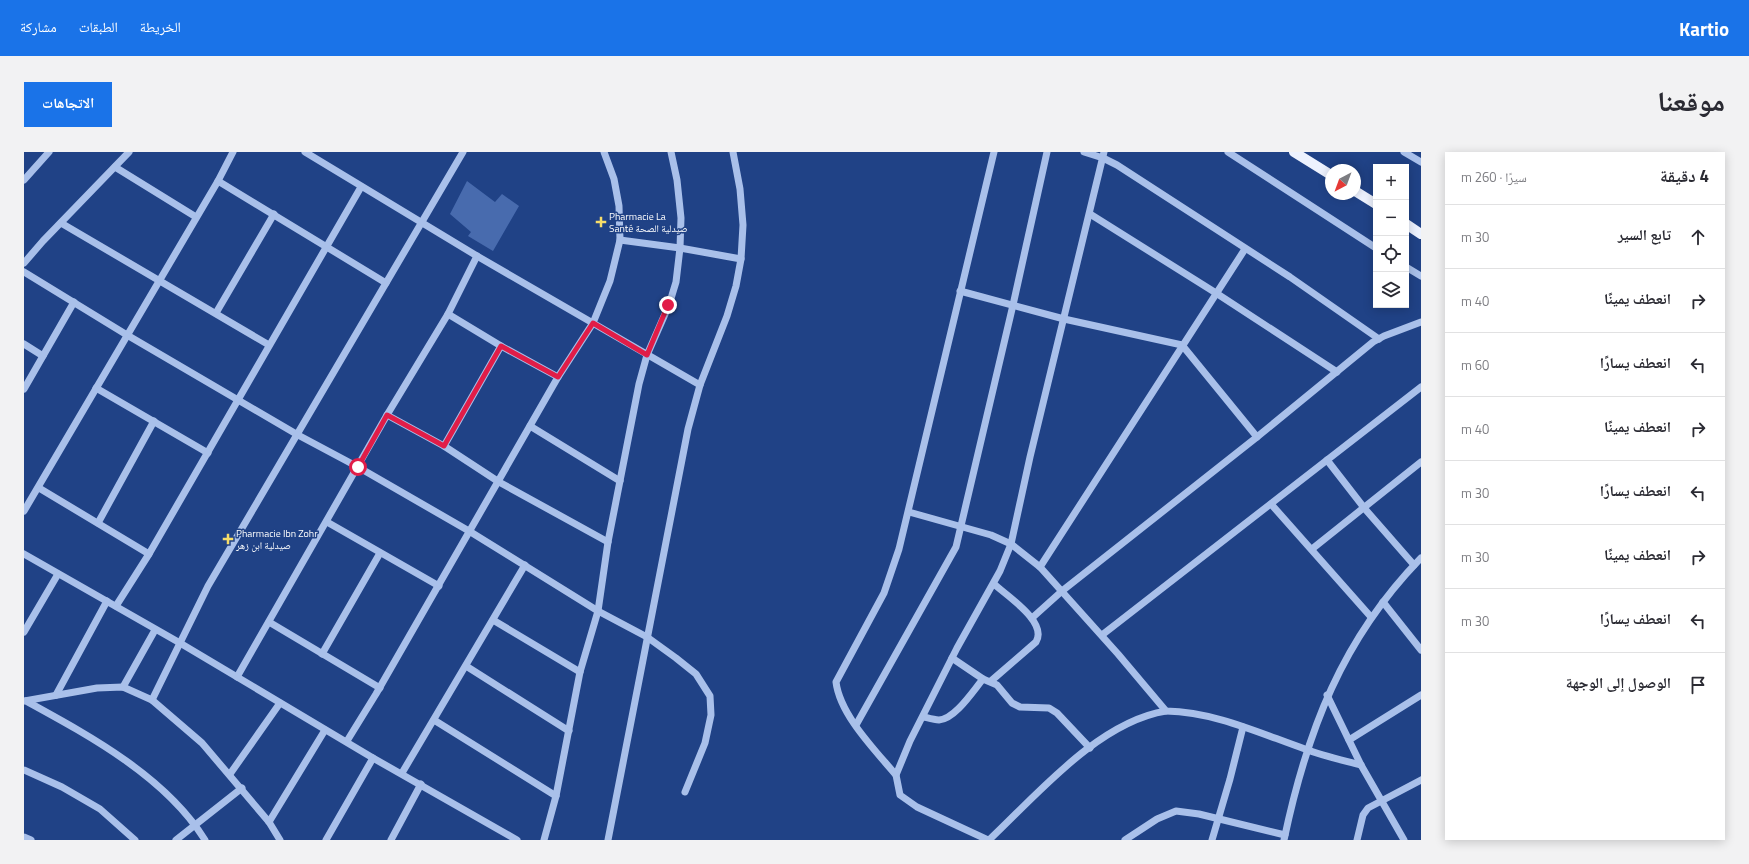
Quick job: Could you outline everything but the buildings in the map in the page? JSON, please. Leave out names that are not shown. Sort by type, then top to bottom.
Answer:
[{"type":"main road","points":[[1294,152],[1325,171]]},
{"type":"main road","points":[[1361,195],[1373,202]]},
{"type":"main road","points":[[1409,226],[1421,234]]},
{"type":"street","points":[[24,180],[49,152]]},
{"type":"street","points":[[24,263],[129,152]]},
{"type":"street","points":[[24,512],[218,181],[233,152]]},
{"type":"street","points":[[305,152],[477,256],[700,385]]},
{"type":"street","points":[[152,700],[208,586],[298,436],[386,282],[463,152]]},
{"type":"street","points":[[347,741],[380,688],[558,377],[593,323],[610,281],[620,240],[619,206],[614,179],[604,152]]},
{"type":"street","points":[[544,840],[556,796],[580,672],[598,611],[608,542],[638,392],[647,355],[676,282],[680,248],[680,210],[677,180],[671,152]]},
{"type":"street","points":[[608,840],[688,429],[700,385],[727,316],[736,286],[741,259],[743,225],[740,189],[733,152]]},
{"type":"street","points":[[994,152],[899,549],[884,593],[836,682],[838,694],[856,725],[867,742],[896,775],[900,794],[917,807],[988,840],[1034,794],[1090,748],[1132,721],[1144,716],[1166,711],[1199,714],[1243,727],[1307,750],[1361,765]]},
{"type":"street","points":[[856,725],[958,542],[960,525],[1013,305],[1047,152]]},
{"type":"street","points":[[1084,152],[1104,155],[1379,339]]},
{"type":"street","points":[[1228,152],[1373,246]]},
{"type":"street","points":[[1404,152],[1421,162]]},
{"type":"street","points":[[896,775],[910,741],[924,717],[952,658],[994,584],[1011,544],[1030,457],[1104,155]]},
{"type":"street","points":[[115,167],[196,217]]},
{"type":"street","points":[[218,181],[386,282]]},
{"type":"street","points":[[116,606],[149,554],[361,187]]},
{"type":"street","points":[[216,313],[274,214]]},
{"type":"street","points":[[1090,214],[1216,293],[1337,372]]},
{"type":"street","points":[[61,223],[269,345]]},
{"type":"street","points":[[620,240],[680,248],[741,259]]},
{"type":"street","points":[[1040,568],[1245,249]]},
{"type":"street","points":[[237,678],[387,415],[448,314],[477,256]]},
{"type":"street","points":[[1409,269],[1421,276]]},
{"type":"street","points":[[24,272],[298,436],[358,467],[469,531],[598,611],[647,637],[696,674],[710,696],[711,715],[705,743],[685,792]]},
{"type":"street","points":[[960,290],[1064,319],[1182,345],[1257,437]]},
{"type":"street","points":[[24,389],[74,302]]},
{"type":"street","points":[[448,314],[501,346],[558,377]]},
{"type":"street","points":[[1032,618],[1062,591],[1379,339],[1421,322]]},
{"type":"street","points":[[24,344],[43,356]]},
{"type":"street","points":[[444,446],[501,346]]},
{"type":"street","points":[[1102,635],[1421,387]]},
{"type":"street","points":[[96,388],[208,453]]},
{"type":"street","points":[[387,415],[444,446],[499,482],[608,542]]},
{"type":"street","points":[[98,524],[154,421]]},
{"type":"street","points":[[530,426],[620,481]]},
{"type":"street","points":[[1327,460],[1365,508],[1414,565]]},
{"type":"street","points":[[1312,549],[1421,462]]},
{"type":"street","points":[[39,488],[149,554]]},
{"type":"street","points":[[1271,504],[1371,618]]},
{"type":"street","points":[[909,512],[960,525],[991,535],[1011,544],[1040,568],[1062,591],[1102,635],[1166,711]]},
{"type":"street","points":[[327,522],[439,586]]},
{"type":"street","points":[[322,654],[380,552]]},
{"type":"street","points":[[24,554],[180,643],[325,730],[347,741],[373,758],[402,773],[505,837],[517,840]]},
{"type":"street","points":[[1125,840],[1157,819],[1176,811],[1199,814],[1284,838],[1307,750],[1327,695],[1348,654],[1371,618],[1421,558]]},
{"type":"street","points":[[402,773],[525,566]]},
{"type":"street","points":[[24,632],[58,574]]},
{"type":"street","points":[[991,681],[1036,642],[1039,637],[1038,630],[1032,618],[994,584]]},
{"type":"street","points":[[56,695],[107,601]]},
{"type":"street","points":[[1383,602],[1421,650]]},
{"type":"street","points":[[493,620],[580,672]]},
{"type":"street","points":[[270,622],[380,688]]},
{"type":"street","points":[[123,687],[155,630]]},
{"type":"street","points":[[952,658],[983,679],[991,681],[997,685],[1012,703],[1020,707],[1050,708],[1057,713],[1090,748]]},
{"type":"street","points":[[466,666],[569,731]]},
{"type":"street","points":[[924,717],[938,720],[946,719],[955,712],[983,679]]},
{"type":"street","points":[[25,701],[97,688],[123,687],[152,700],[202,743],[242,788],[269,822],[280,840]]},
{"type":"street","points":[[1349,740],[1421,694]]},
{"type":"street","points":[[1327,695],[1361,765],[1404,840]]},
{"type":"street","points":[[25,701],[90,738],[135,768],[170,797],[195,824],[205,840]]},
{"type":"street","points":[[230,774],[280,703]]},
{"type":"street","points":[[434,720],[556,796]]},
{"type":"street","points":[[1212,840],[1243,727]]},
{"type":"street","points":[[269,822],[325,730]]},
{"type":"street","points":[[326,840],[373,758]]},
{"type":"street","points":[[24,770],[62,786],[100,808],[135,840]]},
{"type":"street","points":[[1356,840],[1365,812],[1381,800],[1421,780]]},
{"type":"street","points":[[392,840],[420,784]]},
{"type":"street","points":[[176,840],[242,788]]},
{"type":"street","points":[[24,837],[31,840]]},
{"type":"place","name":"Pharmacie La Santé صيدلية الصحة","points":[[601,222]]},
{"type":"place","name":"Pharmacie Ibn Zohr صيدلية ابن زهر","points":[[228,539]]},
{"type":"route","points":[[358,467],[387,415],[444,446],[501,346],[558,377],[593,323],[647,355],[668,305]]}]
